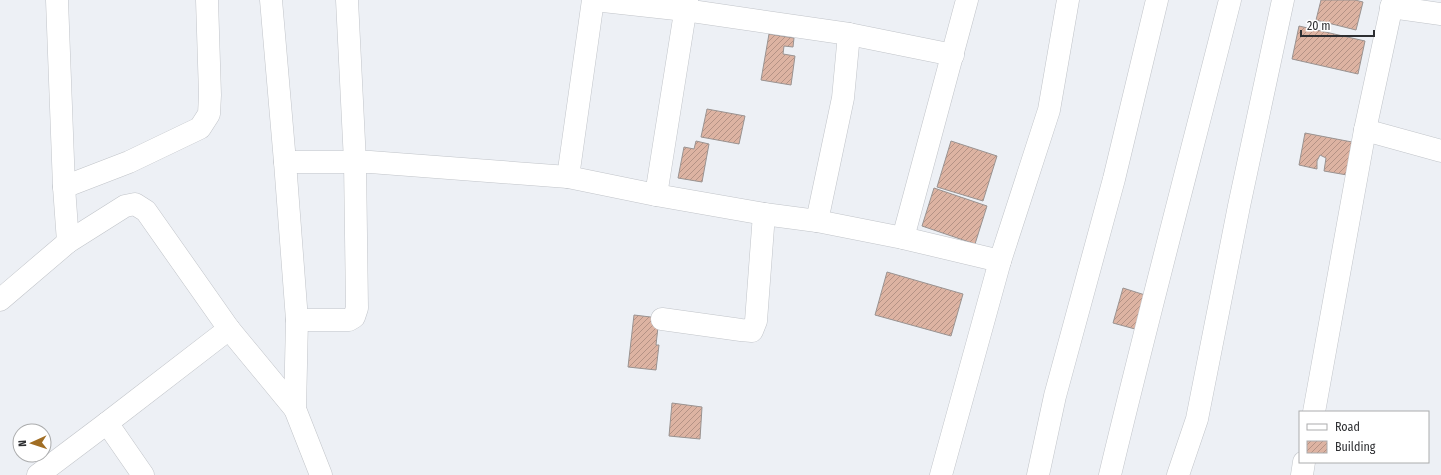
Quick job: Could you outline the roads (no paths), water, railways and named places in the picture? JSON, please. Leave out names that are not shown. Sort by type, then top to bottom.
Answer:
[{"type":"street","points":[[57,0],[64,187],[68,242]]},
{"type":"street","points":[[64,187],[129,162],[200,128],[209,114],[210,95],[207,0]]},
{"type":"street","points":[[271,0],[297,320],[295,409]]},
{"type":"street","points":[[297,320],[349,320],[354,317],[357,308],[355,162],[347,0]]},
{"type":"street","points":[[568,177],[594,0],[686,5],[849,34],[953,55]]},
{"type":"street","points":[[903,238],[967,0]]},
{"type":"street","points":[[941,475],[1000,261],[1049,110],[1068,0]]},
{"type":"street","points":[[1038,475],[1055,396],[1114,178],[1157,0]]},
{"type":"street","points":[[1110,475],[1136,364],[1183,187],[1230,0]]},
{"type":"street","points":[[1178,475],[1197,419],[1239,206],[1283,0]]},
{"type":"street","points":[[1314,411],[1365,130],[1392,4],[1441,14]]},
{"type":"street","points":[[656,195],[686,5]]},
{"type":"street","points":[[816,220],[843,98],[848,61],[849,34]]},
{"type":"street","points":[[1365,130],[1441,151]]},
{"type":"street","points":[[285,162],[370,162],[568,177],[656,195],[764,214],[816,220],[903,238],[1000,261]]},
{"type":"street","points":[[1,297],[68,242],[124,206],[135,204],[146,211],[229,329],[295,409],[322,475]]},
{"type":"street","points":[[662,319],[752,331],[756,321],[764,214]]},
{"type":"street","points":[[38,475],[229,329]]},
{"type":"street","points":[[107,423],[143,475]]},
{"type":"street","points":[[1302,475],[1304,463]]}]
